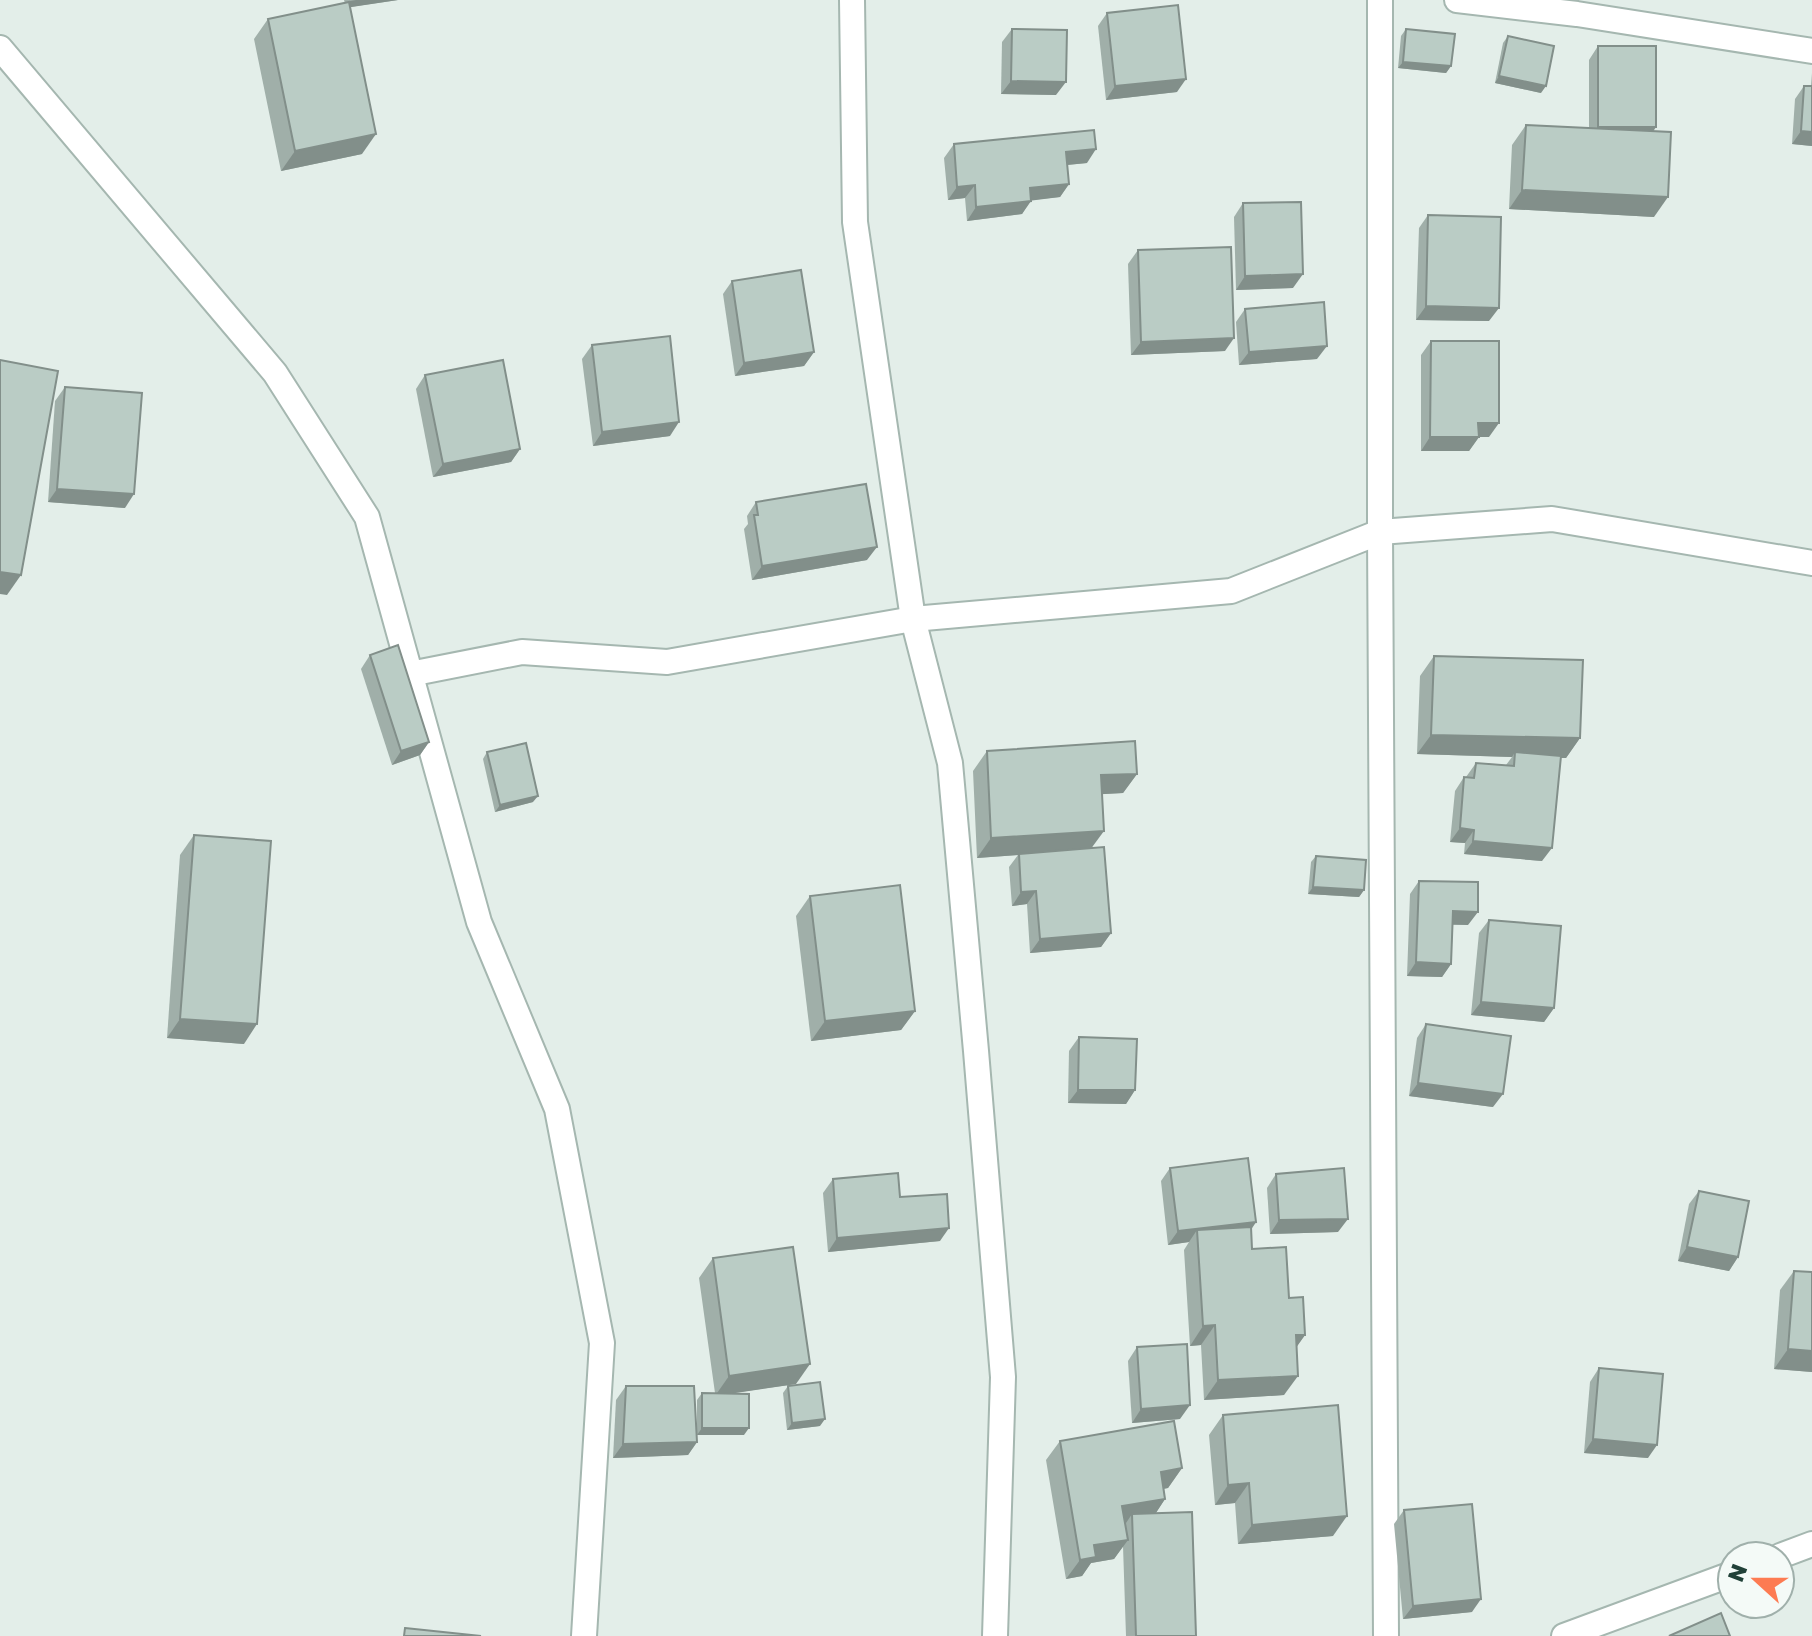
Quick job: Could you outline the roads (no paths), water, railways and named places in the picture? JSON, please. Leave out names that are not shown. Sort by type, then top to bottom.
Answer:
[{"type":"street","points":[[852,0],[855,222],[913,619],[950,763],[1003,1377],[995,1636]]},
{"type":"street","points":[[1380,0],[1386,1636]]},
{"type":"street","points":[[1457,0],[1577,14],[1812,51]]},
{"type":"street","points":[[0,48],[275,373],[367,517],[479,922],[557,1109],[602,1343],[584,1636]]},
{"type":"street","points":[[410,674],[522,652],[667,662],[913,619],[1231,591],[1380,532],[1552,519],[1812,563]]},
{"type":"street","points":[[1564,1636],[1716,1580]]}]
